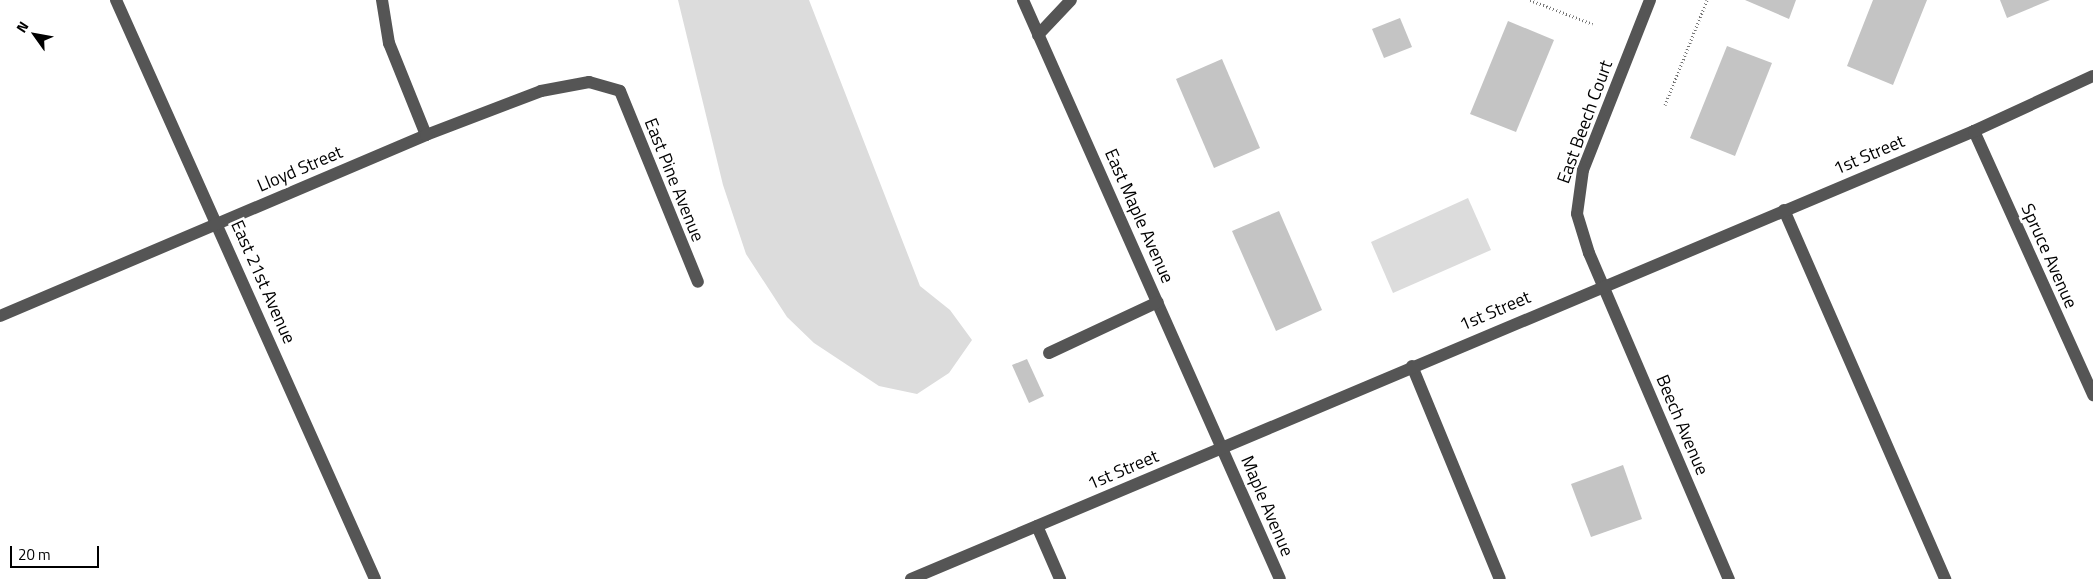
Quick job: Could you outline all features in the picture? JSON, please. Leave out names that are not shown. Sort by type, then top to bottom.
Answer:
[{"type":"street","name":"East 21st Avenue","points":[[116,0],[218,223],[375,579]]},
{"type":"street","points":[[382,0],[389,43],[426,135]]},
{"type":"street","name":"East Maple Avenue","points":[[1023,0],[1223,446]]},
{"type":"street","points":[[1038,35],[1071,0]]},
{"type":"street","name":"East Beech Court","points":[[1603,285],[1581,233],[1577,192],[1650,0]]},
{"type":"street","name":"1st Street","points":[[911,579],[1603,285],[1974,131],[2093,76]]},
{"type":"street","name":"Lloyd Street","points":[[0,316],[426,135],[541,91],[590,82],[620,91]]},
{"type":"street","name":"East Pine Avenue","points":[[620,91],[698,282]]},
{"type":"street","name":"Spruce Avenue","points":[[1974,131],[2093,395]]},
{"type":"street","points":[[1784,210],[1945,579]]},
{"type":"street","name":"Beech Avenue","points":[[1603,285],[1729,579]]},
{"type":"street","points":[[1049,353],[1158,302]]},
{"type":"street","points":[[1412,366],[1500,579]]},
{"type":"street","name":"Maple Avenue","points":[[1223,446],[1280,579]]},
{"type":"street","points":[[1037,526],[1060,579]]},
{"type":"path","points":[[1530,0],[1593,24]]},
{"type":"path","points":[[1665,105],[1707,0]]},
{"type":"shaded area","points":[[678,0],[809,0],[920,286],[950,310],[972,340],[949,373],[917,394],[879,386],[814,343],[787,317],[746,254],[723,185]]},
{"type":"shaded area","points":[[1468,198],[1491,250],[1393,293],[1371,242]]},
{"type":"building","points":[[1745,0],[1796,0],[1789,19]]},
{"type":"building","points":[[1873,0],[1927,0],[1893,85],[1847,66]]},
{"type":"building","points":[[2000,0],[2050,0],[2007,18]]},
{"type":"building","points":[[1400,18],[1412,47],[1384,58],[1372,29]]},
{"type":"building","points":[[1508,21],[1554,40],[1516,132],[1470,114]]},
{"type":"building","points":[[1727,46],[1772,63],[1735,156],[1690,138]]},
{"type":"building","points":[[1222,59],[1260,148],[1214,168],[1176,79]]},
{"type":"building","points":[[1279,211],[1322,310],[1276,331],[1232,231]]},
{"type":"building","points":[[1027,359],[1044,396],[1029,403],[1012,365]]},
{"type":"building","points":[[1623,465],[1642,519],[1591,537],[1571,484]]}]
